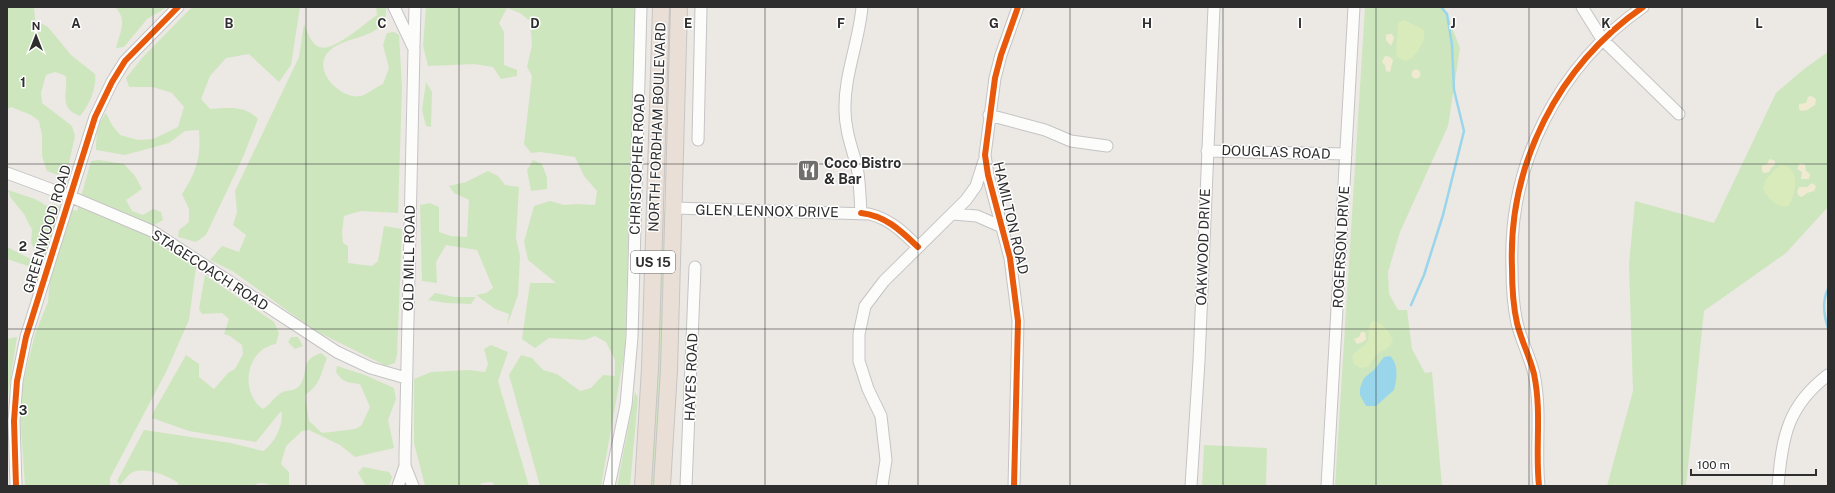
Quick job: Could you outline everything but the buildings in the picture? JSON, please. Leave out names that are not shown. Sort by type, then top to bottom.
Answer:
[{"type":"highway","name":"NORTH FORDHAM BOULEVARD","points":[[643,486],[650,375],[661,7]]},
{"type":"highway","name":"NORTH FORDHAM BOULEVARD","points":[[662,486],[667,416],[679,7]]},
{"type":"highway","points":[[658,112],[665,122],[664,200],[666,204],[674,208]]},
{"type":"street","name":"GREENWOOD ROAD","points":[[16,486],[14,421],[16,381],[26,337],[48,271],[69,196],[95,117],[112,82],[125,61],[178,7]]},
{"type":"street","name":"OLD MILL ROAD","points":[[394,7],[414,49]]},
{"type":"street","name":"OLD MILL ROAD","points":[[398,486],[405,466],[415,7]]},
{"type":"street","name":"CHRISTOPHER ROAD","points":[[609,486],[626,405],[632,337],[641,7]]},
{"type":"street","points":[[698,140],[702,7]]},
{"type":"street","points":[[861,213],[859,181],[849,141],[845,111],[847,81],[858,34],[862,7]]},
{"type":"street","name":"HAMILTON ROAD","points":[[1014,486],[1018,320],[1010,258],[988,175],[985,155],[989,115],[998,66],[1018,7]]},
{"type":"street","name":"OAKWOOD DRIVE","points":[[1191,486],[1199,361],[1214,7]]},
{"type":"street","name":"ROGERSON DRIVE","points":[[1327,486],[1354,7]]},
{"type":"street","points":[[1582,7],[1602,39],[1679,114]]},
{"type":"street","points":[[1539,486],[1539,412],[1535,382],[1517,322],[1512,284],[1511,246],[1515,206],[1529,155],[1550,110],[1574,73],[1602,39],[1623,21],[1643,7]]},
{"type":"street","points":[[989,115],[1045,130],[1071,141],[1107,146]]},
{"type":"street","name":"DOUGLAS ROAD","points":[[1207,150],[1346,154]]},
{"type":"street","points":[[882,486],[886,460],[881,416],[868,389],[859,361],[859,334],[865,306],[884,281],[953,214],[976,186],[982,170],[985,155]]},
{"type":"street","name":"STAGECOACH ROAD","points":[[7,173],[69,196],[152,231],[337,352],[372,368],[406,378]]},
{"type":"street","name":"GLEN LENNOX DRIVE","points":[[674,208],[861,213],[878,216],[887,220],[897,227],[918,247]]},
{"type":"street","points":[[953,214],[977,216],[1002,227]]},
{"type":"street","name":"HAYES ROAD","points":[[686,486],[695,267]]},
{"type":"street","points":[[1778,486],[1781,449],[1788,425],[1803,400],[1828,375]]},
{"type":"street","name":"OLD MILL ROAD","points":[[405,466],[413,486]]},
{"type":"green space","points":[[7,7],[34,7],[35,20],[48,27],[71,55],[95,74],[95,85],[92,96],[80,116],[73,113],[66,105],[66,76],[55,72],[46,75],[41,93],[42,103],[72,126],[75,136],[69,163],[58,175],[47,171],[42,156],[42,135],[39,121],[31,115],[11,107],[7,109]]},
{"type":"green space","points":[[115,7],[167,7],[147,19],[124,47],[116,48],[122,21],[119,12]]},
{"type":"green space","points":[[192,7],[300,7],[291,65],[279,82],[249,54],[226,58],[210,76],[201,99],[210,109],[242,109],[248,111],[258,119],[243,157],[206,235],[196,242],[178,237],[179,230],[189,222],[189,209],[182,194],[197,164],[199,130],[185,131],[169,143],[125,155],[96,150],[98,130],[106,113],[112,125],[120,135],[138,140],[153,139],[178,127],[184,107],[172,93],[153,87],[129,87],[126,78],[143,57]]},
{"type":"green space","points":[[376,7],[386,7],[385,19],[380,27],[331,49],[325,57],[323,64],[324,72],[333,85],[347,94],[354,96],[364,95],[383,84],[389,68],[383,45],[387,33],[394,32],[399,35],[402,87],[398,213],[361,211],[344,216],[342,232],[343,243],[348,246],[348,263],[372,266],[378,261],[384,226],[402,229],[397,355],[395,363],[386,366],[314,330],[234,272],[210,260],[222,246],[239,252],[246,235],[233,225],[237,212],[235,191],[299,57],[304,24],[314,43],[319,47],[325,48],[332,46],[349,36],[377,15]]},
{"type":"green space","points":[[426,7],[635,7],[625,350],[601,486],[540,486],[509,375],[521,355],[532,358],[543,370],[557,374],[580,391],[591,388],[603,375],[615,376],[615,360],[606,342],[595,336],[585,340],[549,338],[535,348],[522,339],[530,283],[556,283],[528,260],[524,242],[534,206],[550,201],[564,205],[595,205],[597,191],[584,176],[575,157],[540,152],[531,153],[524,144],[532,76],[527,67],[532,45],[530,21],[520,13],[507,8],[499,23],[504,32],[504,65],[517,70],[517,76],[501,79],[493,67],[474,64],[428,66],[423,46]]},
{"type":"green space","points":[[1365,7],[1444,7],[1460,48],[1448,126],[1400,232],[1388,272],[1389,294],[1398,310],[1407,310],[1412,349],[1425,373],[1432,372],[1442,486],[1335,486]]},
{"type":"green space","points":[[1404,20],[1423,29],[1424,33],[1423,43],[1417,53],[1409,60],[1405,61],[1396,56],[1398,23]]},
{"type":"green space","points":[[1828,52],[1828,207],[1786,253],[1704,311],[1686,486],[1607,486],[1633,391],[1629,264],[1635,201],[1714,223],[1776,93],[1804,69]]},
{"type":"green space","points":[[426,82],[432,92],[431,127],[426,126],[422,110]]},
{"type":"green space","points":[[99,160],[124,164],[135,176],[142,189],[126,200],[132,211],[143,215],[153,209],[161,212],[163,220],[154,225],[150,236],[166,249],[196,267],[189,320],[166,372],[110,478],[110,486],[25,486],[19,400],[35,334],[48,302],[50,278],[40,270],[7,259],[7,247],[31,259],[36,258],[38,254],[31,243],[32,230],[24,214],[11,198],[8,190],[35,199],[47,206],[53,204],[77,211],[91,161]]},
{"type":"green space","points":[[533,160],[542,164],[547,178],[547,189],[531,191],[527,170]]},
{"type":"green space","points":[[1780,165],[1787,166],[1794,174],[1794,195],[1788,206],[1780,206],[1773,202],[1763,188],[1766,179]]},
{"type":"green space","points":[[488,171],[498,176],[505,185],[519,187],[516,238],[520,256],[518,295],[507,326],[509,314],[495,309],[476,295],[486,293],[493,288],[477,250],[446,245],[436,262],[437,283],[422,281],[420,205],[430,203],[439,207],[439,232],[451,236],[467,237],[469,200],[454,193],[449,186],[466,182]]},
{"type":"green space","points":[[662,205],[668,218],[657,486],[648,486]]},
{"type":"green space","points":[[205,275],[274,322],[279,333],[276,344],[266,348],[258,354],[252,362],[249,372],[249,382],[255,402],[263,409],[281,393],[294,390],[303,380],[307,363],[314,356],[321,353],[327,358],[321,374],[314,387],[305,395],[309,421],[322,433],[355,429],[361,426],[370,407],[360,384],[343,380],[336,372],[337,366],[365,375],[394,388],[396,399],[388,420],[394,448],[355,457],[340,445],[309,430],[302,431],[286,446],[281,464],[289,472],[289,486],[275,486],[259,483],[253,486],[178,486],[178,483],[174,480],[162,474],[142,470],[131,473],[120,485],[117,481],[144,430],[231,443],[263,451],[278,433],[282,416],[281,411],[256,442],[189,431],[152,418],[153,413],[186,355],[199,364],[199,377],[214,389],[228,373],[235,369],[243,354],[242,345],[230,336],[224,334],[229,319],[222,313],[202,314],[199,309]]},
{"type":"green space","points":[[435,293],[455,297],[476,297],[471,304],[446,303],[428,300]]},
{"type":"green space","points":[[1373,321],[1379,323],[1385,328],[1393,341],[1390,346],[1376,355],[1368,367],[1360,368],[1354,364],[1352,357],[1355,352],[1367,343],[1369,337],[1369,327]]},
{"type":"green space","points":[[17,337],[7,403],[7,339]]},
{"type":"green space","points":[[291,337],[298,337],[303,346],[295,349],[288,342]]},
{"type":"green space","points":[[491,345],[508,352],[498,381],[529,486],[495,486],[492,482],[482,483],[479,486],[425,486],[414,443],[414,379],[431,372],[468,370],[485,372],[488,364],[484,349]]},
{"type":"green space","points":[[635,392],[638,398],[630,486],[617,486]]},
{"type":"green space","points":[[1204,445],[1267,448],[1266,486],[1202,486]]},
{"type":"green space","points":[[363,467],[389,472],[392,477],[389,486],[366,486],[358,473]]},
{"type":"sand","points":[[1392,34],[1394,38],[1391,46],[1386,40],[1386,35]]},
{"type":"sand","points":[[1385,56],[1390,57],[1393,60],[1390,72],[1386,71],[1385,65],[1382,62]]},
{"type":"sand","points":[[1414,70],[1418,70],[1420,74],[1418,78],[1414,78],[1412,76],[1412,72]]},
{"type":"sand","points":[[1811,96],[1816,99],[1815,105],[1807,110],[1801,111],[1799,109],[1799,104],[1806,103],[1808,97]]},
{"type":"sand","points":[[1770,159],[1775,161],[1775,165],[1769,172],[1764,173],[1762,171],[1762,166],[1767,164]]},
{"type":"sand","points":[[1800,163],[1805,164],[1806,171],[1810,174],[1809,179],[1801,179],[1802,172],[1797,169]]},
{"type":"sand","points":[[1812,183],[1816,186],[1814,191],[1807,193],[1802,197],[1799,196],[1797,192],[1799,187],[1807,187]]},
{"type":"sand","points":[[1361,332],[1365,332],[1366,339],[1357,344],[1354,339],[1359,337]]},
{"type":"water","points":[[1390,356],[1395,363],[1396,368],[1396,382],[1394,390],[1376,406],[1366,406],[1360,395],[1360,388],[1364,378],[1374,370],[1384,357]]},
{"type":"waterway","points":[[1411,305],[1424,275],[1443,215],[1464,131],[1454,90],[1452,45],[1447,14],[1441,7]]},
{"type":"waterway","points":[[1828,289],[1824,308],[1828,328]]},
{"type":"cycle path","points":[[16,486],[14,421],[17,381],[26,337],[95,117],[112,82],[125,61],[178,7]]},
{"type":"cycle path","points":[[1014,486],[1018,321],[1010,258],[988,175],[985,155],[995,78],[1001,55],[1018,7]]},
{"type":"cycle path","points":[[1539,486],[1538,402],[1534,374],[1517,323],[1513,296],[1513,229],[1519,192],[1529,155],[1544,121],[1563,88],[1586,58],[1613,31],[1643,7]]},
{"type":"cycle path","points":[[861,213],[878,217],[892,225],[918,247]]},
{"type":"place","name":"Coco Bistro & Bar","points":[[809,171]]}]
